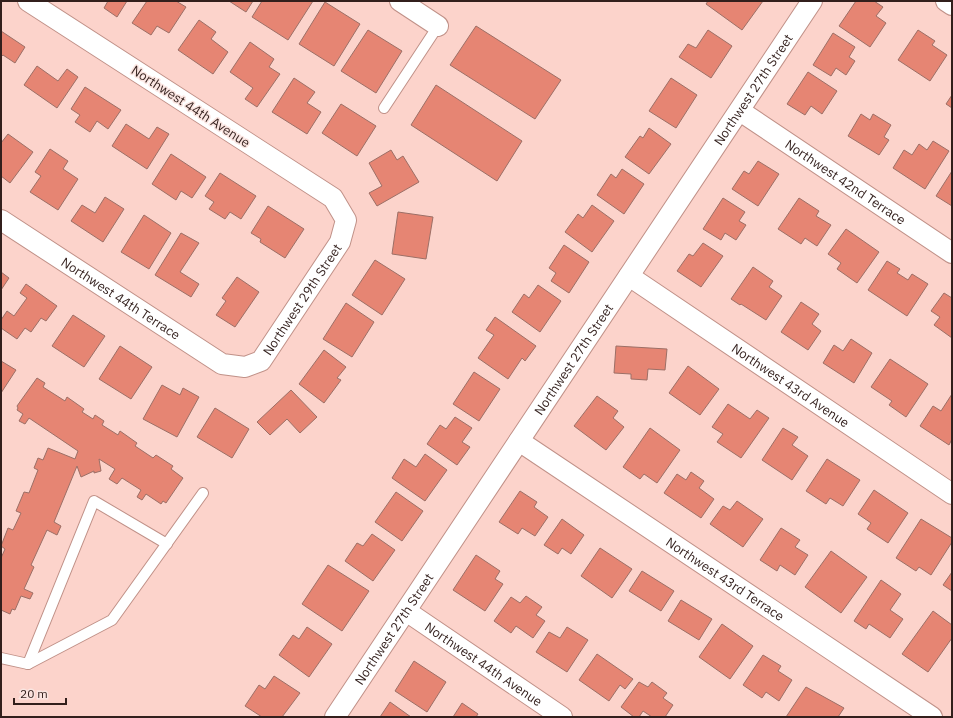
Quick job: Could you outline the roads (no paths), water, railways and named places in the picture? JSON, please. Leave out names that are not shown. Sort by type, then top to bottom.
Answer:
[{"type":"street","name":"Northwest 44th Avenue","points":[[28,1],[333,198],[346,220]]},
{"type":"street","points":[[400,1],[438,26]]},
{"type":"street","name":"Northwest 27th Street","points":[[335,717],[812,1]]},
{"type":"street","points":[[946,1],[952,5]]},
{"type":"street","name":"Northwest 42nd Terrace","points":[[740,111],[952,253]]},
{"type":"street","name":"Northwest 44th Terrace","points":[[1,220],[222,364],[245,367]]},
{"type":"street","name":"Northwest 29th Street","points":[[245,367],[261,361],[340,242],[346,220]]},
{"type":"street","name":"Northwest 43rd Avenue","points":[[629,276],[952,494]]},
{"type":"street","name":"Northwest 43rd Terrace","points":[[519,441],[932,717]]},
{"type":"street","name":"Northwest 44th Avenue","points":[[406,611],[562,717]]},
{"type":"lane","points":[[384,108],[438,26]]},
{"type":"lane","points":[[1,658],[28,664],[112,620],[203,493]]},
{"type":"lane","points":[[28,664],[94,501],[167,544]]}]
